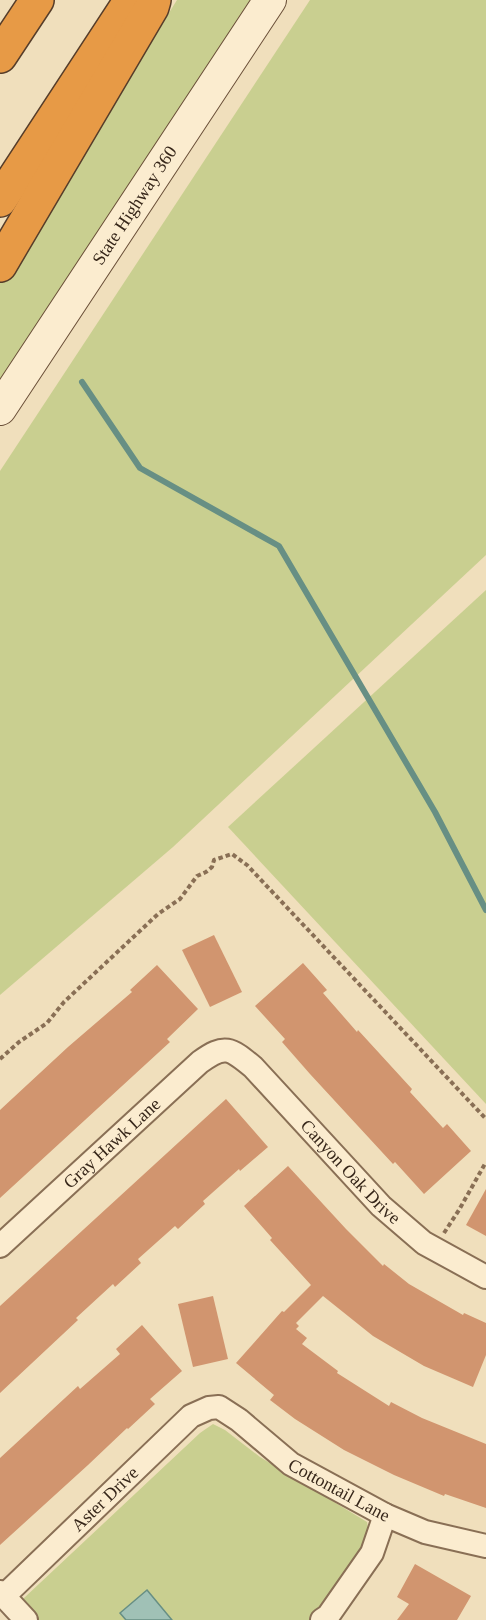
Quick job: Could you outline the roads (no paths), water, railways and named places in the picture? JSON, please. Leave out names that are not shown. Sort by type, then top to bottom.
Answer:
[{"type":"highway","points":[[0,56],[37,0]]},
{"type":"highway","points":[[0,200],[131,0]]},
{"type":"highway","points":[[0,265],[154,0]]},
{"type":"main road","name":"State Highway 360","points":[[0,409],[270,0]]},
{"type":"street","name":"Gray Hawk Lane","points":[[0,1246],[200,1062],[214,1052],[228,1050]]},
{"type":"street","name":"Canyon Oak Drive","points":[[228,1050],[253,1067],[381,1206],[424,1243],[486,1277]]},
{"type":"street","name":"Cottontail Lane","points":[[209,1408],[219,1407],[239,1420],[291,1464],[385,1515],[425,1532],[486,1546]]},
{"type":"street","name":"Aster Drive","points":[[2,1594],[191,1416],[209,1408]]},
{"type":"street","points":[[322,1620],[328,1616],[372,1553],[385,1515]]},
{"type":"street","points":[[2,1594],[26,1620]]},
{"type":"water","points":[[147,1590],[172,1620],[126,1620],[120,1613]]},
{"type":"waterway","points":[[82,382],[140,468],[279,546],[435,812],[486,910]]}]
